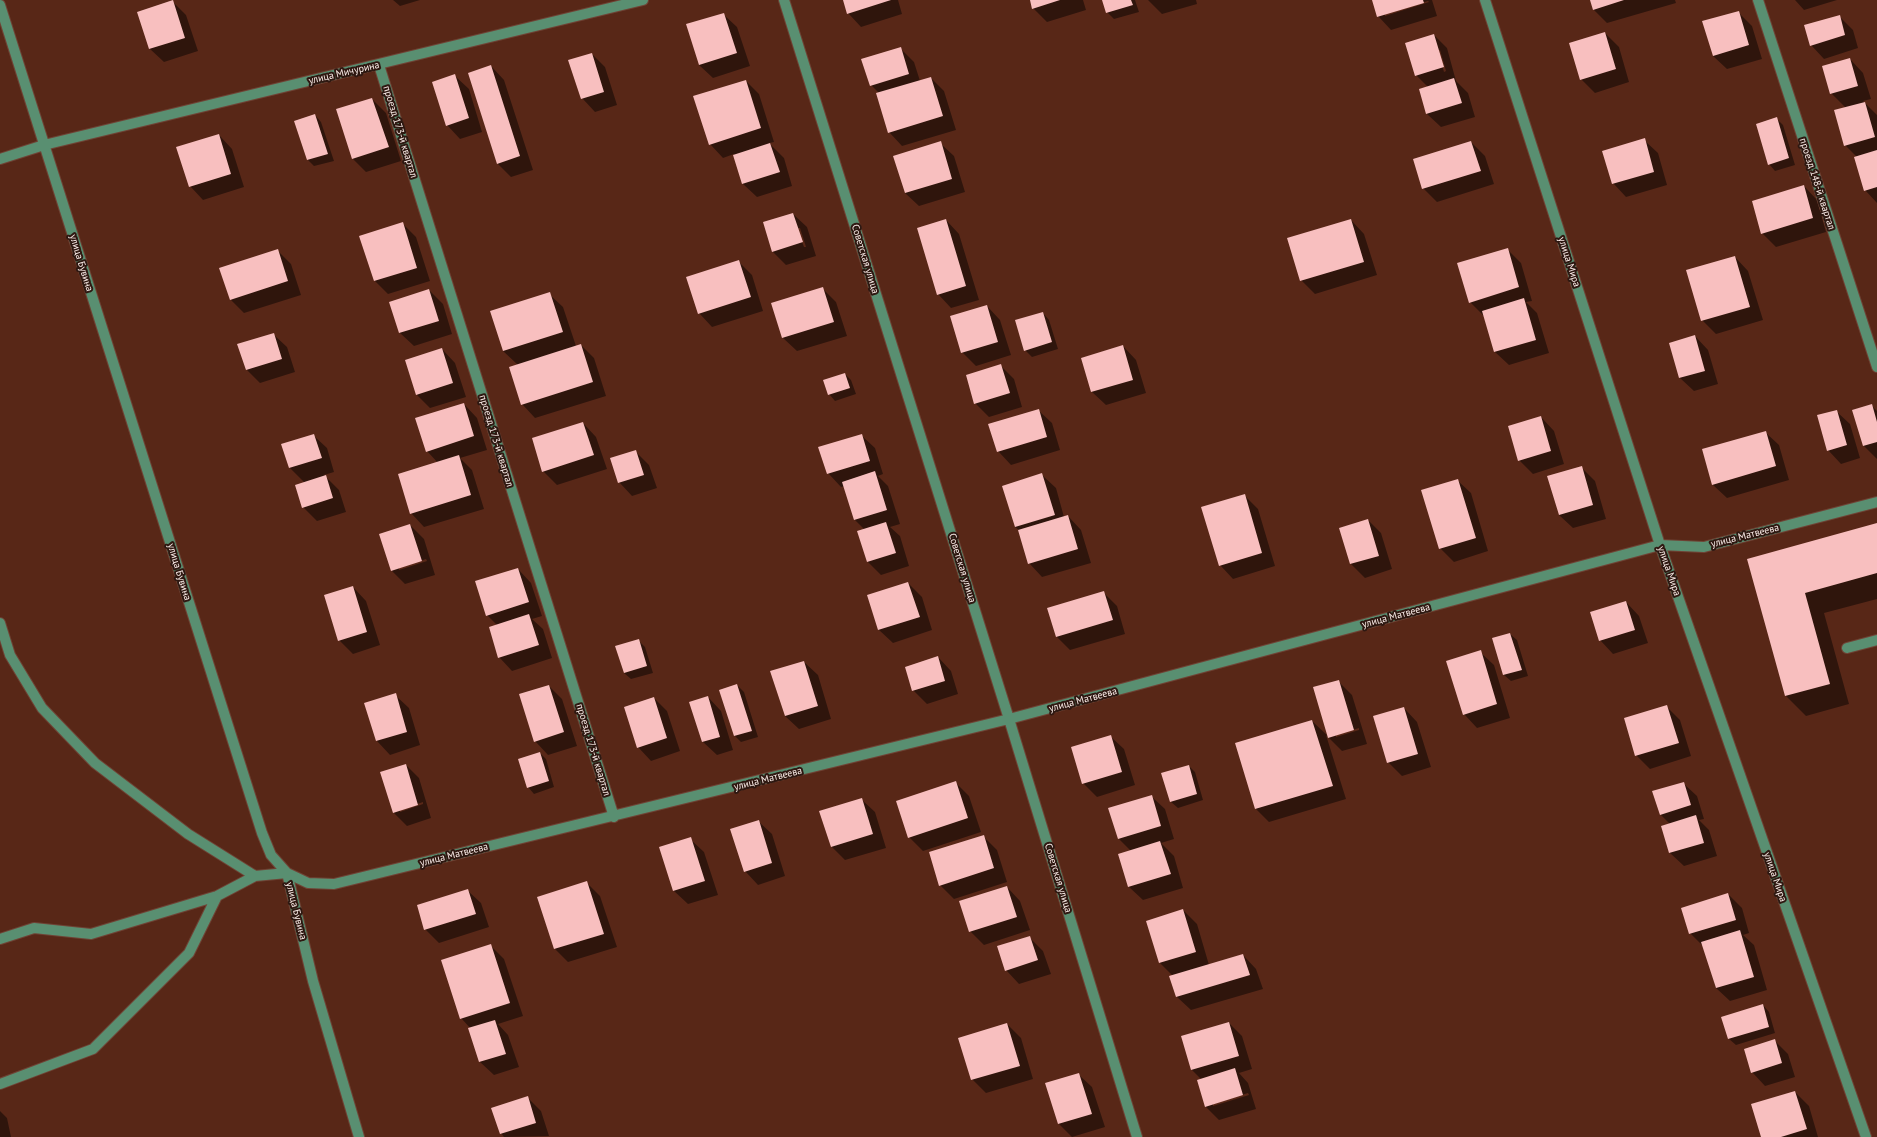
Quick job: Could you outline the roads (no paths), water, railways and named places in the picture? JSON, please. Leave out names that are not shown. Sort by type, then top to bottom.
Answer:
[{"type":"street","name":"улица Мичурина","points":[[0,159],[44,144],[379,65],[643,0]]},
{"type":"street","name":"Советская улица","points":[[784,0],[1010,719],[1137,1137]]},
{"type":"street","name":"улица Мира","points":[[1485,0],[1660,545],[1866,1137]]},
{"type":"street","name":"проезд 148-й квартал","points":[[1758,0],[1877,367]]},
{"type":"street","name":"улица Бувина","points":[[0,5],[262,833],[272,855],[287,873],[313,981],[359,1137]]},
{"type":"street","name":"проезд 173-й квартал","points":[[379,65],[614,817]]},
{"type":"street","name":"улица Матвеева","points":[[287,873],[308,883],[334,884],[614,817],[1010,719],[1660,545],[1704,547],[1877,502]]},
{"type":"street","points":[[0,623],[5,657],[42,708],[95,763],[188,834],[255,876]]},
{"type":"street","points":[[1847,648],[1877,640]]},
{"type":"street","points":[[0,939],[34,928],[91,934],[217,896],[255,876],[287,873]]},
{"type":"street","points":[[0,1084],[93,1049],[189,953],[217,896]]}]
